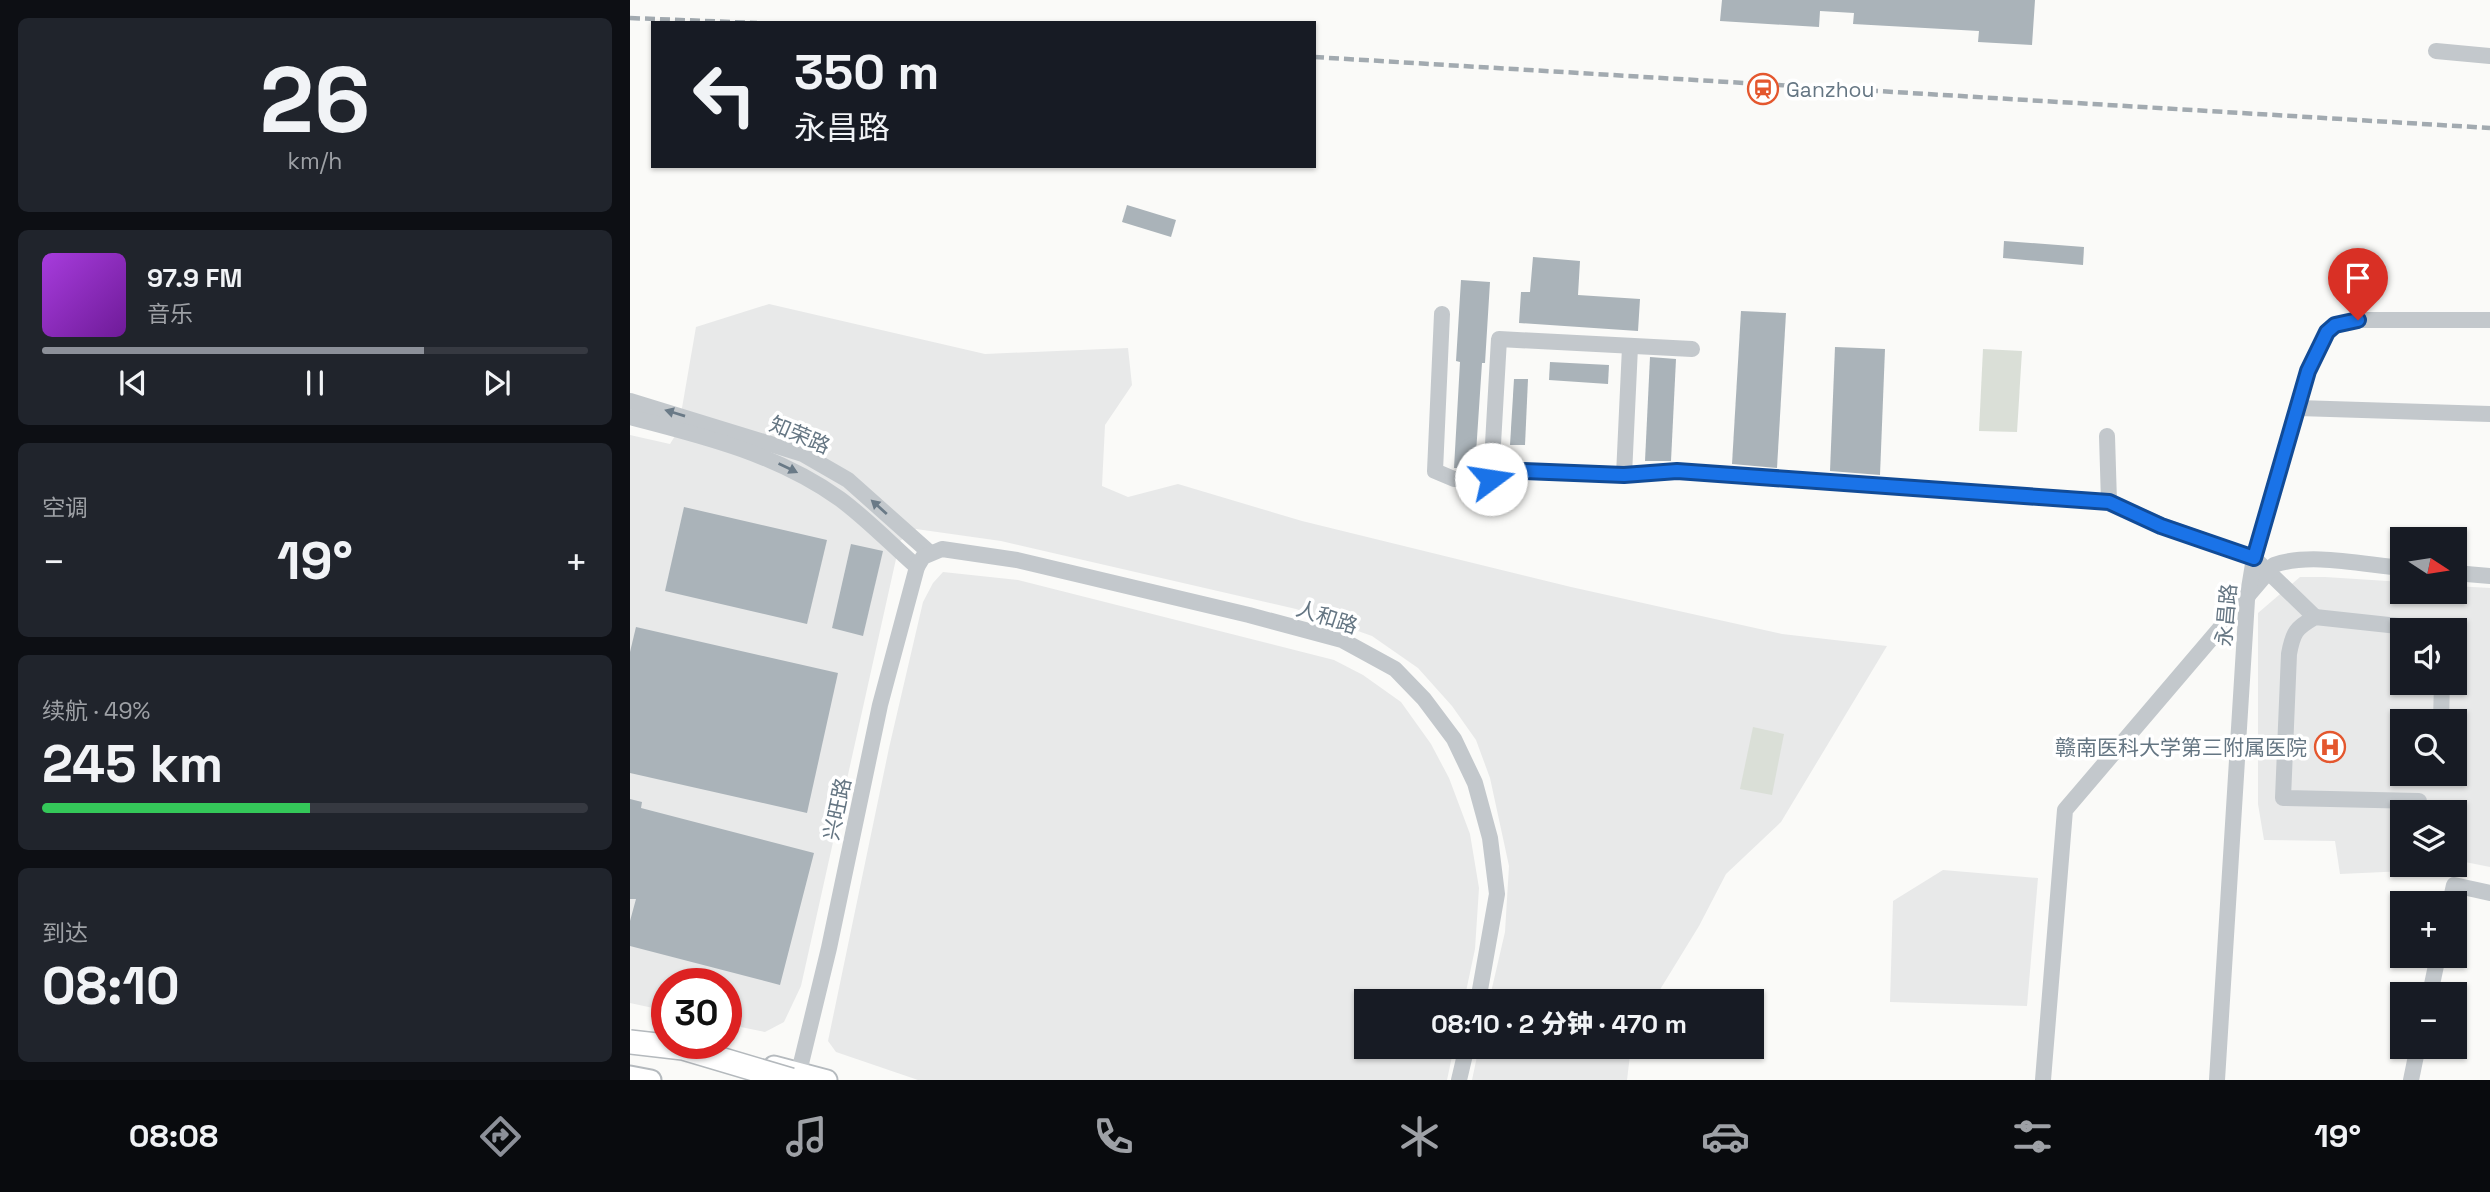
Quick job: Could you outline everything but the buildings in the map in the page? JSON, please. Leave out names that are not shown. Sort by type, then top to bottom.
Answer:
[{"type":"highway","points":[[630,1042],[683,1048],[796,1077]]},
{"type":"main road","points":[[630,1051],[722,1054],[796,1077],[827,1080]]},
{"type":"main road","points":[[630,1076],[651,1080]]},
{"type":"street","points":[[2437,51],[2490,56]]},
{"type":"street","points":[[1441,314],[1435,471],[1454,479],[1491,479],[1521,471],[1624,475],[1677,471],[2109,502],[2161,526],[2254,558],[2315,617]]},
{"type":"street","name":"永昌路","points":[[2217,1080],[2247,600],[2254,558],[2308,371],[2327,332],[2335,325],[2358,320],[2490,320]]},
{"type":"street","points":[[1491,479],[1499,339],[1692,349]]},
{"type":"street","points":[[1624,475],[1630,347]]},
{"type":"street","name":"知荣路","points":[[630,401],[803,454],[848,480],[930,553]]},
{"type":"street","points":[[2298,408],[2490,414]]},
{"type":"street","name":"知荣路","points":[[630,417],[756,453],[800,474],[841,500],[917,567]]},
{"type":"street","points":[[2107,436],[2109,502]]},
{"type":"street","name":"人和路","points":[[930,553],[943,549],[1017,560],[1249,615],[1342,640],[1395,669],[1424,699],[1454,739],[1475,783],[1490,838],[1497,894],[1480,989]]},
{"type":"street","name":"兴旺路","points":[[796,1077],[829,948],[880,705],[917,567],[923,557],[930,553]]},
{"type":"street","points":[[2043,1080],[2065,810],[2247,600],[2274,565],[2286,561],[2316,560],[2390,567]]},
{"type":"street","points":[[2468,574],[2490,576]]},
{"type":"street","points":[[2390,625],[2315,617],[2300,626],[2292,636],[2283,798],[2390,800]]},
{"type":"street","points":[[2453,891],[2454,885],[2490,893]]},
{"type":"street","points":[[1459,1080],[1464,1059]]},
{"type":"street","points":[[2411,1080],[2415,1059]]},
{"type":"shaded area","points":[[769,304],[985,354],[1128,348],[1132,385],[1105,425],[1102,486],[1128,497],[1178,484],[1302,521],[1571,587],[1782,634],[1887,646],[1781,822],[1726,874],[1699,926],[1660,989],[1492,989],[1505,932],[1509,866],[1490,778],[1476,740],[1452,706],[1418,668],[1372,636],[1296,609],[1001,541],[916,529],[900,541],[801,986],[784,1022],[765,1032],[742,1027],[742,968],[651,968],[651,1008],[630,1003],[630,435],[670,444],[678,431],[696,327]]},
{"type":"shaded area","points":[[1983,349],[2022,351],[2017,432],[1979,431]]},
{"type":"shaded area","points":[[943,572],[1018,580],[1334,660],[1363,675],[1401,702],[1431,744],[1449,778],[1470,834],[1479,888],[1475,949],[1467,989],[1354,989],[1354,1059],[1451,1059],[1447,1080],[918,1080],[836,1052],[828,1041],[889,748],[923,602],[933,583]]},
{"type":"shaded area","name":"赣南医科大学第三附属医院","points":[[2300,577],[2390,581],[2390,604],[2468,604],[2468,587],[2490,588],[2490,867],[2467,862],[2467,800],[2390,800],[2390,872],[2340,874],[2335,841],[2264,840],[2258,804],[2258,613]]},
{"type":"shaded area","points":[[1753,727],[1784,734],[1772,795],[1740,789]]},
{"type":"shaded area","points":[[1943,870],[2038,878],[2027,1006],[1890,1002],[1893,901]]},
{"type":"shaded area","points":[[1476,1059],[1630,1059],[1627,1080],[1472,1080]]},
{"type":"railway","points":[[630,18],[706,21]]},
{"type":"railway","points":[[1316,57],[2490,128]]},
{"type":"place","name":"Ganzhou","points":[[1763,89]]},
{"type":"place","name":"赣南医科大学第三附属医院","points":[[2330,747]]},
{"type":"route","points":[[1491,479],[1521,471],[1624,475],[1677,471],[1953,493],[2109,502],[2161,526],[2254,558],[2308,371],[2327,332],[2335,325],[2358,320]]}]
